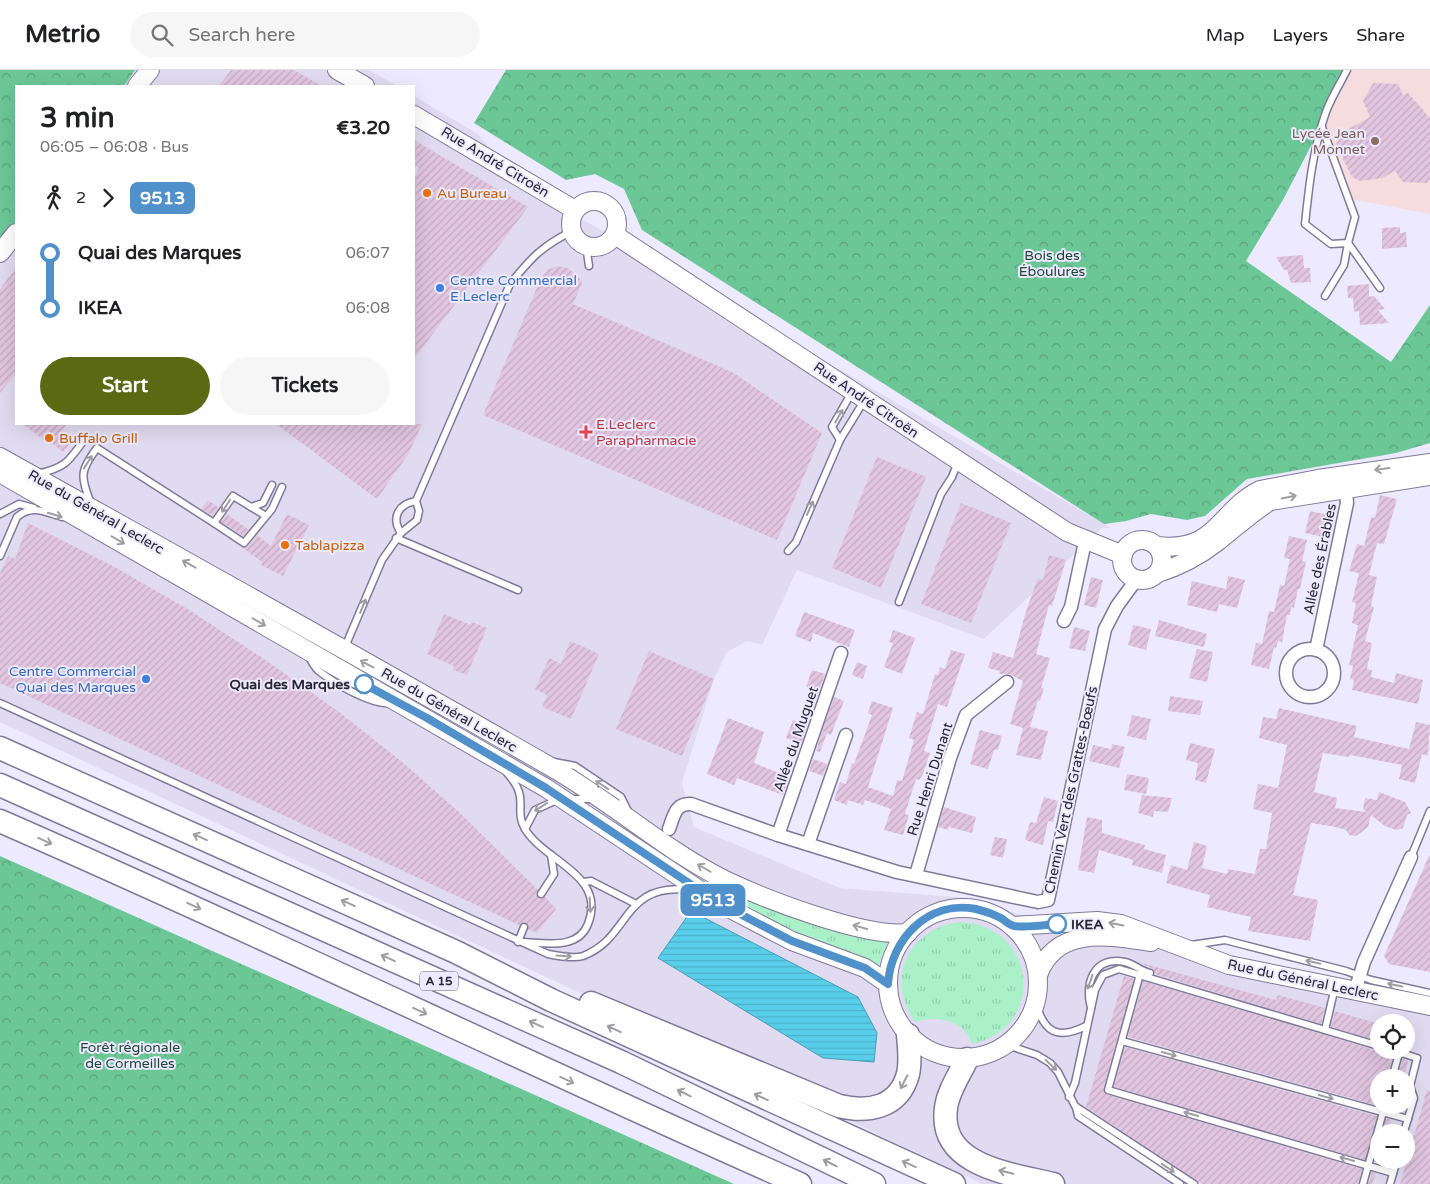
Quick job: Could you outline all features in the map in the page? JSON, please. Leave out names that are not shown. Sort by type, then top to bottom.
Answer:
[{"type":"highway","points":[[0,746],[456,952],[551,1000],[954,1184]]},
{"type":"highway","name":"A 15","points":[[0,785],[620,1062],[874,1184]]},
{"type":"highway","name":"A 15","points":[[0,821],[196,907],[605,1098],[800,1184]]},
{"type":"highway","points":[[456,952],[556,989],[839,1106],[853,1109],[869,1110],[884,1104],[904,1085],[910,1062],[908,1035]]},
{"type":"highway","points":[[967,1058],[951,1091],[946,1109],[947,1128],[951,1138],[964,1155],[981,1166],[1053,1184]]},
{"type":"main road","points":[[138,85],[150,70]]},
{"type":"main road","name":"Rue André Citroën","points":[[415,115],[575,210]]},
{"type":"main road","points":[[585,202],[604,202],[617,216],[617,229],[614,235],[602,246],[586,246],[577,240],[572,231],[572,216],[575,210],[585,202]]},
{"type":"main road","points":[[0,253],[15,234]]},
{"type":"main road","name":"Rue André Citroën","points":[[614,235],[1067,532],[1085,542],[1123,555]]},
{"type":"main road","name":"Rue du Général Leclerc","points":[[0,457],[531,757],[602,799],[700,866],[747,890],[859,927],[893,934],[908,933]]},
{"type":"main road","points":[[1247,508],[1217,542],[1192,559],[1158,573],[1148,580],[1136,580],[1124,570],[1123,555],[1128,546],[1137,541],[1148,541],[1157,546],[1178,547],[1203,538],[1247,508],[1345,482],[1430,463]]},
{"type":"main road","name":"Rue du Général Leclerc","points":[[0,473],[397,703],[489,754],[562,798],[701,892],[792,941],[865,968],[888,984]]},
{"type":"main road","points":[[1345,482],[1430,476]]},
{"type":"main road","points":[[1157,546],[1162,556],[1158,573]]},
{"type":"main road","points":[[959,908],[987,912],[1012,926],[1030,948],[1038,975],[1036,1003],[1025,1026],[1007,1045],[988,1054],[967,1058],[954,1058],[935,1053],[908,1035],[896,1016],[888,984],[895,951],[908,933],[931,915],[959,908]]},
{"type":"main road","name":"Rue du Général Leclerc","points":[[1012,926],[1097,921],[1121,924],[1229,965],[1335,987],[1358,983],[1430,1006]]},
{"type":"main road","name":"Rue du Général Leclerc","points":[[1038,975],[1050,952],[1064,943],[1079,938],[1090,936],[1179,945]]},
{"type":"street","name":"Allée des Érables","points":[[1316,650],[1347,503],[1345,482]]},
{"type":"street","points":[[1064,621],[1071,607],[1085,542]]},
{"type":"street","name":"Chemin Vert des Grattes-Bœufs","points":[[669,829],[676,808],[683,804],[703,807],[778,835],[897,872],[1038,902],[1048,900],[1105,629],[1114,610],[1136,580]]},
{"type":"street","name":"Allée du Muguet","points":[[778,835],[841,653]]},
{"type":"street","name":"Rue Henri Dunant","points":[[916,875],[950,758],[966,715],[1008,682]]},
{"type":"street","points":[[808,844],[846,735]]},
{"type":"street","points":[[1358,983],[1411,857]]},
{"type":"lane","points":[[1347,70],[1326,112],[1310,170],[1305,224],[1331,244],[1348,243]]},
{"type":"lane","points":[[1322,127],[1355,217],[1344,265],[1325,296]]},
{"type":"lane","points":[[343,650],[382,560],[398,535],[417,520],[419,511],[416,501],[510,284],[532,256],[545,246],[572,231]]},
{"type":"lane","points":[[1348,243],[1380,288]]},
{"type":"lane","points":[[586,246],[589,266]]},
{"type":"lane","points":[[840,440],[832,427],[859,394]]},
{"type":"lane","points":[[788,551],[796,542],[859,394]]},
{"type":"lane","points":[[32,475],[58,469],[68,463],[84,440]]},
{"type":"lane","points":[[93,510],[82,479],[82,472],[97,448],[244,543],[266,516],[282,487]]},
{"type":"lane","points":[[899,602],[941,494],[952,477],[958,462]]},
{"type":"lane","points":[[252,507],[263,503],[272,485]]},
{"type":"lane","points":[[214,523],[233,496],[266,516]]},
{"type":"lane","points":[[398,535],[396,526],[397,514],[404,505],[416,501]]},
{"type":"lane","points":[[0,514],[19,504],[96,528]]},
{"type":"lane","points":[[0,556],[17,517],[34,508]]},
{"type":"lane","points":[[398,535],[518,590]]},
{"type":"lane","points":[[0,703],[518,942],[548,954],[581,956],[602,944],[636,904],[662,889],[701,892]]},
{"type":"lane","points":[[489,754],[518,786],[521,795],[522,822],[525,828],[551,855],[584,882],[592,906],[588,925],[575,939],[564,943],[518,942]]},
{"type":"lane","points":[[531,757],[575,766],[621,797],[632,821]]},
{"type":"lane","points":[[525,828],[535,810],[562,798],[602,799]]},
{"type":"lane","points":[[1411,857],[1430,811]]},
{"type":"lane","points":[[541,894],[554,874],[551,855]]},
{"type":"lane","points":[[584,882],[591,881],[636,904]]},
{"type":"lane","points":[[518,942],[524,927]]},
{"type":"lane","points":[[1179,945],[1225,940],[1278,952],[1358,983],[1430,993]]},
{"type":"lane","points":[[1091,1010],[1087,987],[1092,976],[1110,962],[1122,961],[1134,965],[1144,972],[1370,1039]]},
{"type":"lane","points":[[1068,1097],[1075,1083],[1095,990],[1103,975],[1120,969],[1370,1043]]},
{"type":"lane","points":[[1140,974],[1108,1090],[1393,1173]]},
{"type":"lane","points":[[1325,1030],[1335,987]]},
{"type":"lane","points":[[1036,1003],[1043,1023],[1056,1032],[1076,1031],[1086,1026]]},
{"type":"lane","points":[[1122,1041],[1408,1119]]},
{"type":"lane","points":[[1007,1045],[1037,1055],[1050,1063],[1058,1072],[1068,1097],[1075,1106],[1194,1184]]},
{"type":"lane","points":[[1406,1124],[1414,1098],[1410,1086],[1417,1058],[1415,1057]]},
{"type":"lane","points":[[1075,1106],[1078,1116],[1180,1184]]},
{"type":"lane","points":[[1363,1184],[1382,1114]]},
{"type":"lane","points":[[1390,1184],[1394,1169]]},
{"type":"shaded area","points":[[135,70],[369,70],[395,85],[125,85]]},
{"type":"shaded area","name":"Lycée Jean Monnet","points":[[1343,70],[1430,70],[1430,214],[1344,198],[1327,144],[1315,138]]},
{"type":"shaded area","points":[[415,97],[478,134],[517,181],[1111,528],[1102,528],[984,639],[797,570],[762,645],[747,641],[727,652],[714,679],[682,783],[694,827],[840,888],[968,898],[1018,914],[1430,1000],[1430,1184],[982,1184],[668,1034],[0,722],[0,240],[15,222],[15,425],[415,425]]},
{"type":"green space","points":[[0,70],[135,70],[125,85],[15,85],[15,222],[0,240]]},
{"type":"green space","name":"Bois des Éboulures","points":[[506,70],[1343,70],[1315,138],[1284,198],[1246,261],[1391,362],[1430,305],[1430,443],[1396,453],[1247,479],[1205,516],[1187,520],[1151,514],[1126,521],[1104,524],[642,230],[624,189],[595,174],[566,180],[474,123]]},
{"type":"green space","name":"Forêt régionale de Cormeilles","points":[[0,856],[734,1184],[0,1184]]},
{"type":"green space","points":[[721,892],[748,898],[888,940],[878,967],[798,935],[719,896]]},
{"type":"green space","points":[[959,922],[985,927],[1005,940],[1017,957],[1023,978],[1022,999],[1013,1018],[996,1034],[972,1044],[963,1029],[949,1021],[932,1019],[915,1022],[906,1006],[902,989],[902,973],[915,945],[926,935],[941,927]]},
{"type":"water","points":[[691,911],[858,997],[877,1033],[874,1062],[823,1058],[658,958]]},
{"type":"building","points":[[231,70],[294,70],[320,85],[220,85]]},
{"type":"building","points":[[1373,83],[1398,84],[1403,95],[1408,93],[1430,118],[1430,179],[1427,183],[1403,182],[1395,171],[1382,178],[1360,181],[1352,177],[1336,144],[1345,131],[1370,117],[1363,101]]},
{"type":"building","points":[[415,141],[528,207],[415,358],[415,176],[419,168],[415,166]]},
{"type":"building","points":[[1400,227],[1400,233],[1406,232],[1407,247],[1382,249],[1382,228]]},
{"type":"building","points":[[1303,255],[1304,268],[1310,268],[1311,282],[1291,283],[1287,270],[1284,270],[1276,257]]},
{"type":"building","points":[[558,266],[568,268],[582,283],[573,304],[732,372],[822,433],[777,540],[483,415],[541,278],[547,270]]},
{"type":"building","points":[[15,269],[15,374],[0,393],[0,289]]},
{"type":"building","points":[[1369,284],[1369,297],[1374,296],[1385,309],[1378,310],[1389,323],[1360,325],[1359,311],[1354,312],[1353,298],[1348,298],[1347,286]]},
{"type":"building","points":[[422,424],[409,453],[377,499],[277,425]]},
{"type":"building","name":"Buffalo Grill","points":[[24,425],[66,425],[61,432],[72,441],[63,452],[52,443],[50,445]]},
{"type":"building","points":[[877,457],[926,477],[881,588],[832,568]]},
{"type":"building","points":[[1380,495],[1397,499],[1384,544],[1377,543],[1369,575],[1377,577],[1371,606],[1374,607],[1365,641],[1372,643],[1367,669],[1372,670],[1371,677],[1394,683],[1396,673],[1423,680],[1418,704],[1352,690],[1354,680],[1350,679],[1353,666],[1349,665],[1358,625],[1352,623],[1356,603],[1352,602],[1359,573],[1349,571],[1357,544],[1364,546],[1371,517],[1375,518]]},
{"type":"building","points":[[208,500],[219,508],[213,516],[201,509]]},
{"type":"building","points":[[961,503],[1011,523],[971,623],[921,604]]},
{"type":"building","points":[[1310,511],[1329,515],[1324,537],[1305,533]]},
{"type":"building","points":[[227,514],[249,530],[243,536],[221,522]]},
{"type":"building","name":"Tablapizza","points":[[287,514],[309,525],[283,576],[261,565],[262,562],[243,548],[248,546],[257,535],[271,546]]},
{"type":"building","name":"Centre Commercial Quai des Marques","points":[[28,523],[111,565],[186,608],[261,657],[339,712],[401,761],[459,812],[538,890],[538,898],[545,897],[556,909],[537,933],[528,929],[526,923],[519,925],[0,683],[0,573],[8,556],[15,559]]},
{"type":"building","points":[[1289,536],[1307,540],[1302,561],[1306,562],[1294,608],[1291,607],[1290,615],[1287,615],[1282,642],[1278,641],[1276,648],[1274,647],[1269,669],[1251,665],[1256,643],[1262,644],[1269,611],[1274,612],[1280,585],[1284,586],[1290,559],[1284,558]]},
{"type":"building","points":[[1049,555],[1066,560],[1052,606],[1049,605],[1036,654],[1050,658],[1041,688],[1044,688],[1040,701],[1038,700],[1030,727],[1048,731],[1041,760],[1016,755],[1023,728],[1010,724],[1023,681],[1009,674],[999,674],[1000,671],[988,668],[993,652],[1013,658],[1026,611],[1038,578],[1043,580]]},
{"type":"building","points":[[1228,576],[1245,580],[1237,608],[1219,604],[1217,612],[1187,605],[1192,581],[1226,589]]},
{"type":"building","points":[[1091,577],[1103,580],[1096,608],[1084,605]]},
{"type":"building","points":[[804,612],[855,630],[849,647],[813,633],[811,642],[795,636]]},
{"type":"building","points":[[444,614],[471,625],[472,622],[487,628],[467,675],[453,670],[454,666],[427,654]]},
{"type":"building","points":[[1159,620],[1207,634],[1204,647],[1155,636]]},
{"type":"building","points":[[1133,625],[1151,629],[1146,650],[1128,645]]},
{"type":"building","points":[[1074,627],[1090,631],[1085,651],[1069,648]]},
{"type":"building","points":[[893,630],[915,638],[902,674],[884,667],[893,643],[889,642]]},
{"type":"building","points":[[570,641],[599,654],[571,719],[542,707],[547,695],[535,689],[549,658],[561,664]]},
{"type":"building","points":[[1197,649],[1213,652],[1207,682],[1189,678]]},
{"type":"building","points":[[951,650],[965,654],[947,707],[938,704],[924,751],[930,753],[923,774],[919,780],[916,779],[905,814],[909,815],[903,835],[884,830],[891,809],[865,800],[863,805],[848,800],[847,805],[834,800],[840,782],[846,784],[852,763],[854,764],[872,715],[868,713],[872,701],[893,708],[868,787],[893,796],[897,780],[902,781],[914,740],[909,738],[917,712],[923,714],[935,674],[938,675],[940,667],[945,669]]},
{"type":"building","points":[[649,651],[714,679],[682,756],[616,729]]},
{"type":"building","points":[[857,662],[867,666],[863,679],[852,675]]},
{"type":"building","points":[[812,670],[825,674],[819,692],[806,687]]},
{"type":"building","points":[[1170,696],[1203,701],[1200,715],[1168,711]]},
{"type":"building","points":[[834,697],[844,701],[831,735],[822,731]]},
{"type":"building","points":[[1279,708],[1357,726],[1354,737],[1409,749],[1416,722],[1430,725],[1428,756],[1422,754],[1415,783],[1399,779],[1402,765],[1350,755],[1349,757],[1323,753],[1314,792],[1337,798],[1335,808],[1367,812],[1363,809],[1365,798],[1377,800],[1379,792],[1405,802],[1411,813],[1407,815],[1403,828],[1396,830],[1385,826],[1371,815],[1368,827],[1356,836],[1349,835],[1346,830],[1336,827],[1311,823],[1293,895],[1318,900],[1310,941],[1248,931],[1251,917],[1207,907],[1210,895],[1166,883],[1171,865],[1187,870],[1194,842],[1207,846],[1202,868],[1227,874],[1228,869],[1255,874],[1260,849],[1266,849],[1272,813],[1253,809],[1258,784],[1278,788],[1287,745],[1259,738],[1263,717],[1276,719]]},
{"type":"building","points":[[1132,715],[1151,719],[1146,740],[1127,736]]},
{"type":"building","points":[[728,718],[764,732],[754,763],[789,777],[783,795],[737,778],[734,785],[707,774]]},
{"type":"building","points":[[793,720],[807,726],[801,745],[786,738]]},
{"type":"building","points":[[980,730],[1002,736],[998,750],[994,750],[988,769],[970,764]]},
{"type":"building","points":[[822,732],[827,733],[820,752],[816,751]]},
{"type":"building","points":[[1190,743],[1215,749],[1206,783],[1195,780],[1198,763],[1186,760]]},
{"type":"building","points":[[1112,744],[1125,747],[1119,768],[1089,761],[1093,745],[1111,749]]},
{"type":"building","points":[[813,759],[827,764],[823,776],[809,771]]},
{"type":"building","points":[[1127,774],[1149,778],[1146,794],[1124,790]]},
{"type":"building","points":[[1142,795],[1172,798],[1168,812],[1154,811],[1153,817],[1138,813]]},
{"type":"building","points":[[1044,797],[1058,801],[1053,822],[1048,821],[1043,845],[1025,840],[1030,822],[1036,823]]},
{"type":"building","points":[[944,807],[976,817],[972,833],[949,827],[948,830],[938,827]]},
{"type":"building","points":[[1087,817],[1102,820],[1102,833],[1145,845],[1144,849],[1166,855],[1162,873],[1132,865],[1133,860],[1099,850],[1094,873],[1078,870]]},
{"type":"building","points":[[995,837],[1007,839],[1003,858],[990,855]]},
{"type":"building","points":[[1430,854],[1430,972],[1389,964],[1384,956]]},
{"type":"building","points":[[1138,962],[1276,1000],[1278,995],[1325,1008],[1321,1024],[1155,974],[1153,969]]},
{"type":"building","points":[[1124,976],[1134,979],[1103,1089],[1105,1094],[1362,1169],[1358,1184],[1202,1184],[1086,1107]]},
{"type":"building","points":[[1143,981],[1370,1049],[1370,1059],[1392,1059],[1389,1069],[1370,1069],[1370,1103],[1128,1037]]},
{"type":"building","points":[[1335,1011],[1370,1021],[1370,1038],[1331,1027]]},
{"type":"building","points":[[1125,1047],[1377,1116],[1375,1124],[1370,1124],[1370,1142],[1365,1160],[1114,1087]]},
{"type":"building","points":[[1403,1059],[1408,1061],[1406,1069],[1400,1069]]},
{"type":"building","points":[[1427,1090],[1430,1091],[1430,1184],[1400,1184],[1404,1169],[1415,1169],[1415,1132]]},
{"type":"building","points":[[1386,1118],[1391,1120],[1390,1124],[1385,1124]]},
{"type":"building","points":[[1372,1172],[1376,1173],[1372,1184],[1368,1184]]},
{"type":"bus line","name":"9513","points":[[364,684],[427,718],[546,788],[719,903],[792,941],[865,968],[888,984],[891,962],[901,942],[918,923],[944,910],[959,908],[987,912],[1012,926],[1057,924]]},
{"type":"place","name":"Lycée Jean Monnet","points":[[1375,141]]},
{"type":"place","name":"Au Bureau","points":[[427,193]]},
{"type":"place","name":"Centre Commercial E.Leclerc","points":[[440,288]]},
{"type":"place","name":"E.Leclerc Parapharmacie","points":[[586,432]]},
{"type":"place","name":"Buffalo Grill","points":[[49,438]]},
{"type":"place","name":"Tablapizza","points":[[285,545]]},
{"type":"place","name":"Centre Commercial Quai des Marques","points":[[146,679]]},
{"type":"place","name":"Quai des Marques","points":[[364,684]]},
{"type":"place","name":"IKEA","points":[[1057,924]]}]
